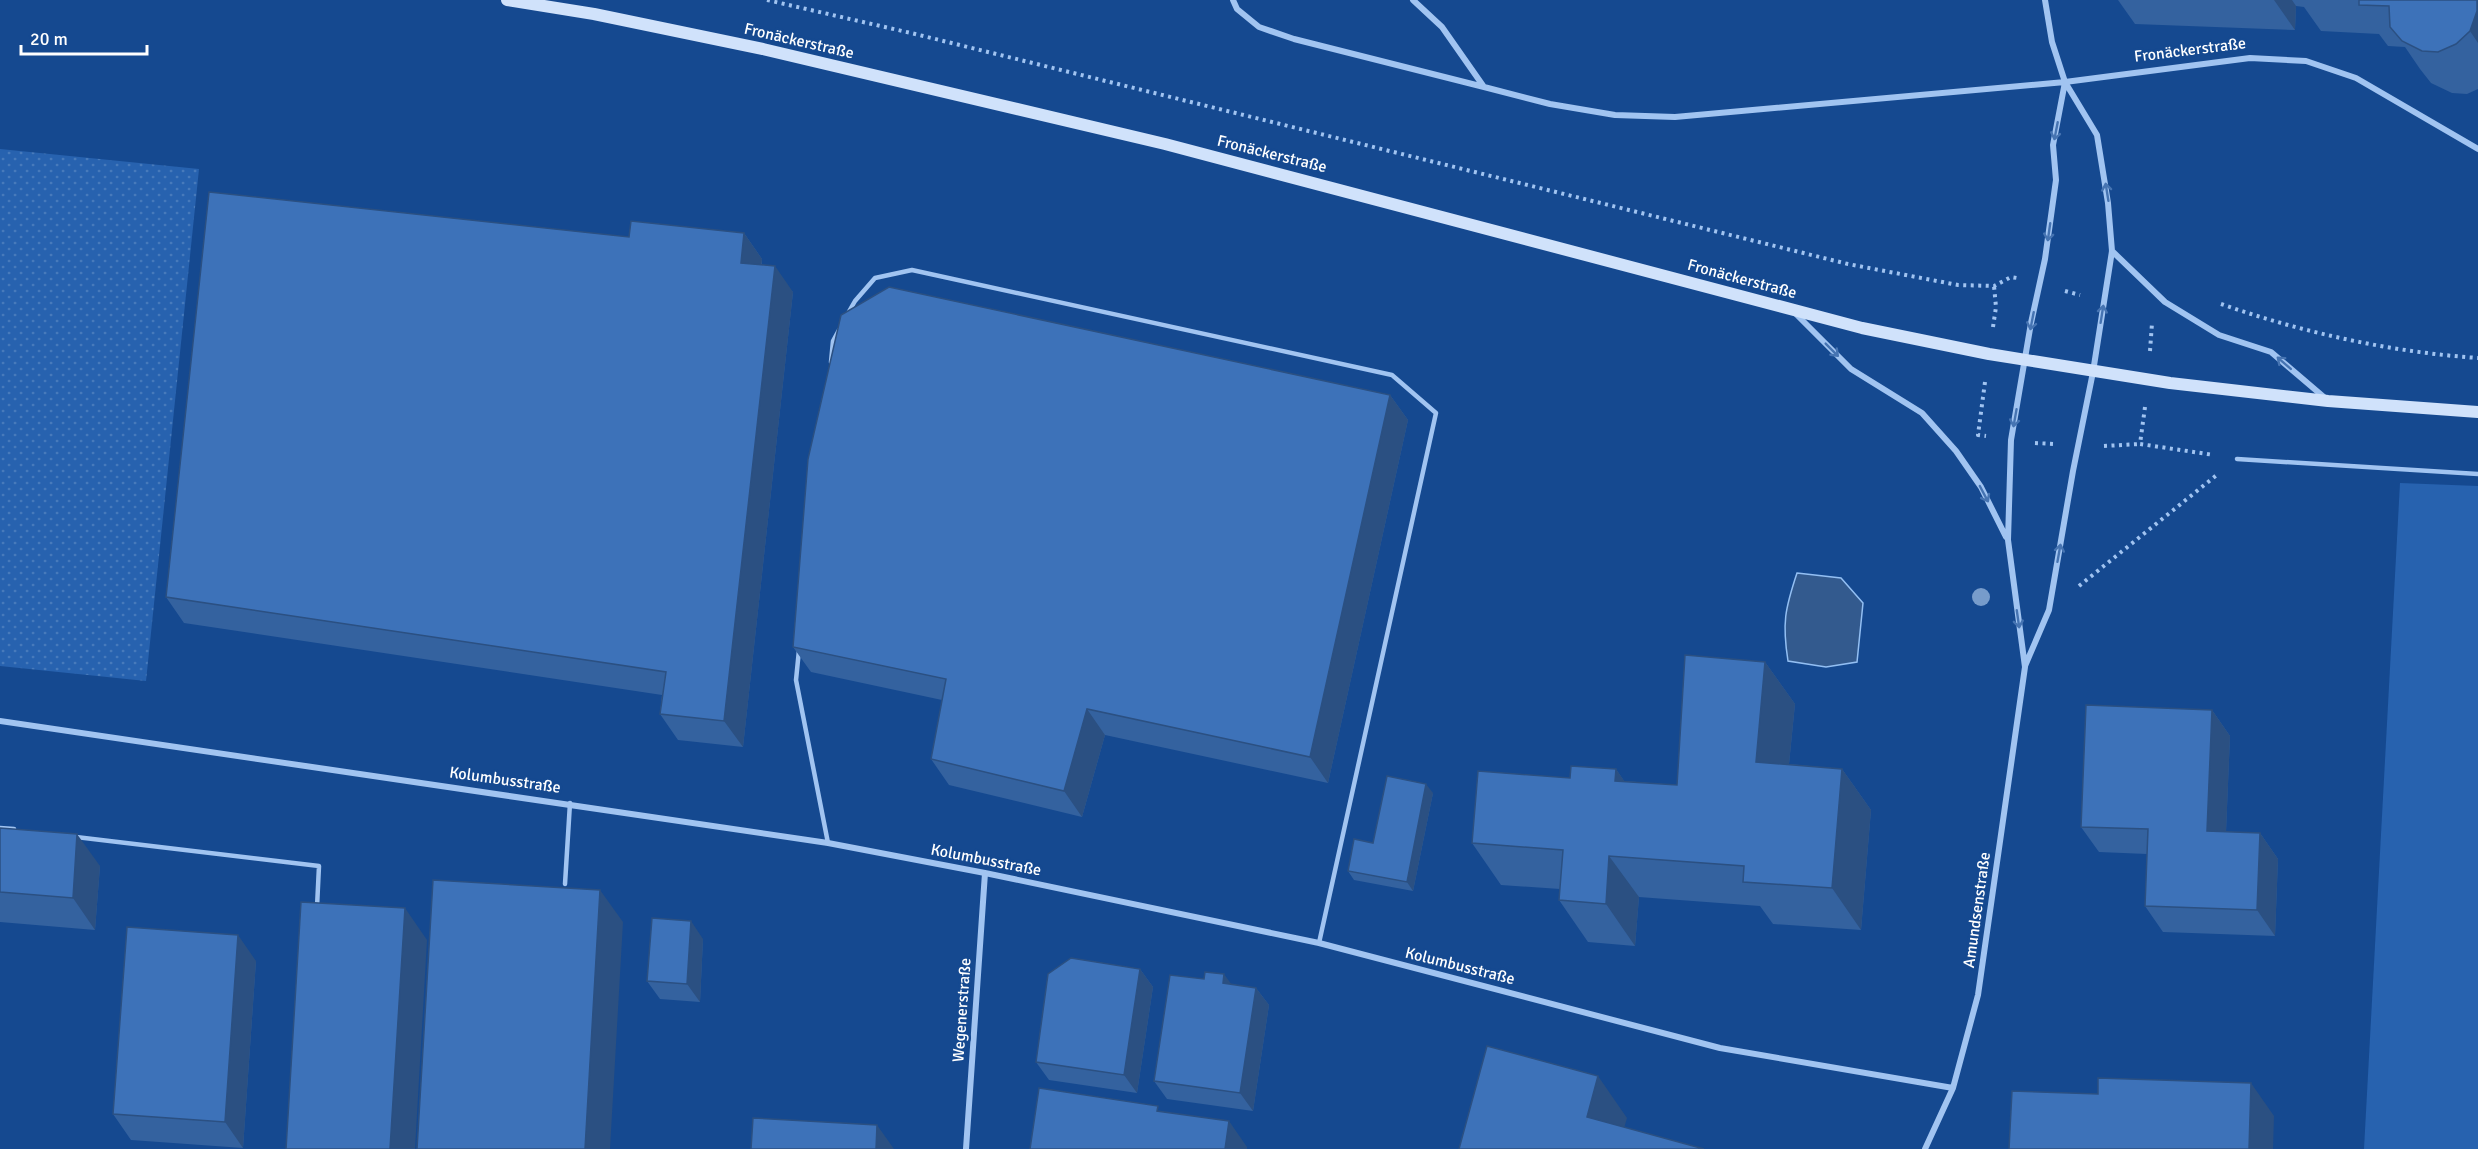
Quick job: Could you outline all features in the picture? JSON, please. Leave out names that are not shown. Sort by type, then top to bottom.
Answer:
[{"type":"main road","name":"Fronäckerstraße","points":[[507,0],[594,14],[763,49],[1154,141],[1862,328],[2025,360],[2170,383],[2328,401],[2478,411]]},
{"type":"street","name":"Fronäckerstraße","points":[[1233,0],[1237,9],[1258,27],[1285,36],[1550,104],[1615,115],[1675,117],[2065,82],[2250,58],[2306,61],[2355,78],[2478,149]]},
{"type":"street","points":[[1413,0],[1442,27],[1484,87]]},
{"type":"street","points":[[2045,0],[2052,42],[2065,82],[2097,135],[2108,203],[2112,251],[2093,372]]},
{"type":"street","points":[[2025,360],[2056,180],[2053,145],[2065,82]]},
{"type":"street","points":[[2112,251],[2165,302],[2219,335],[2271,352],[2328,401]]},
{"type":"street","points":[[1790,309],[1851,369],[1922,413],[1956,451],[1975,478],[2008,540]]},
{"type":"street","name":"Amundsenstraße","points":[[2025,360],[2011,440],[2008,540],[2025,667]]},
{"type":"street","name":"Amundsenstraße","points":[[1925,1149],[1953,1088],[1978,995],[2025,667],[2049,610],[2093,372]]},
{"type":"street","name":"Kolumbusstraße","points":[[0,721],[570,803],[828,843],[985,873],[1319,943],[1720,1048],[1953,1088]]},
{"type":"street","name":"Wegenerstraße","points":[[966,1149],[985,873]]},
{"type":"lane","points":[[830,364],[833,340],[855,301],[875,278],[912,270],[1392,375],[1436,413],[1319,943]]},
{"type":"lane","points":[[2237,459],[2478,474]]},
{"type":"lane","points":[[800,645],[796,680],[828,843]]},
{"type":"lane","points":[[565,884],[570,803]]},
{"type":"lane","points":[[0,828],[24,831]]},
{"type":"lane","points":[[71,836],[320,866],[316,914]]},
{"type":"path","points":[[768,0],[922,35],[1848,264],[1958,285],[1994,286],[2012,277],[2104,302]]},
{"type":"path","points":[[2215,302],[2274,323],[2373,345],[2478,358]]},
{"type":"path","points":[[1985,383],[1978,435],[1992,437]]},
{"type":"path","points":[[2028,442],[2061,445]]},
{"type":"path","points":[[2049,610],[2237,459]]},
{"type":"shaded area","points":[[0,149],[199,169],[146,681],[0,666]]},
{"type":"shaded area","points":[[2400,483],[2478,486],[2478,1149],[2364,1149]]},
{"type":"shaded area","points":[[1797,573],[1841,578],[1863,603],[1857,662],[1826,667],[1788,661],[1785,636],[1786,616]]},
{"type":"building","points":[[2359,0],[2477,0],[2477,11],[2470,31],[2456,44],[2438,52],[2422,51],[2402,41],[2390,27],[2389,6],[2359,5]]},
{"type":"building","points":[[209,192],[629,237],[631,221],[744,233],[741,263],[775,266],[724,721],[660,714],[666,672],[166,597]]},
{"type":"building","points":[[889,287],[1390,395],[1310,757],[1087,709],[1064,791],[931,759],[946,679],[793,647],[808,459],[841,315]]},
{"type":"building","points":[[1685,655],[1765,662],[1756,762],[1842,769],[1832,888],[1743,882],[1744,866],[1609,856],[1606,904],[1559,900],[1563,850],[1472,843],[1478,771],[1570,778],[1571,766],[1616,769],[1615,781],[1677,785]]},
{"type":"building","points":[[2086,705],[2212,710],[2207,831],[2260,833],[2257,910],[2145,906],[2148,829],[2081,827]]},
{"type":"building","points":[[1387,776],[1426,784],[1407,882],[1348,871],[1354,839],[1373,843]]},
{"type":"building","points":[[0,828],[77,834],[73,898],[0,892]]},
{"type":"building","points":[[433,880],[600,890],[585,1149],[417,1149]]},
{"type":"building","points":[[301,902],[405,908],[390,1149],[286,1149]]},
{"type":"building","points":[[652,918],[691,921],[687,984],[647,981]]},
{"type":"building","points":[[127,927],[238,935],[225,1122],[113,1114]]},
{"type":"building","points":[[1071,958],[1140,969],[1124,1075],[1036,1062],[1048,974]]},
{"type":"building","points":[[1205,972],[1224,974],[1223,983],[1256,988],[1240,1093],[1154,1081],[1170,975],[1204,979]]},
{"type":"building","points":[[1487,1046],[1598,1076],[1587,1117],[1704,1149],[1459,1149]]},
{"type":"building","points":[[2098,1078],[2251,1083],[2249,1149],[2009,1149],[2012,1091],[2098,1094]]},
{"type":"building","points":[[1039,1088],[1158,1106],[1157,1111],[1229,1121],[1225,1149],[1030,1149]]},
{"type":"building","points":[[753,1118],[877,1125],[876,1149],[751,1149]]}]
